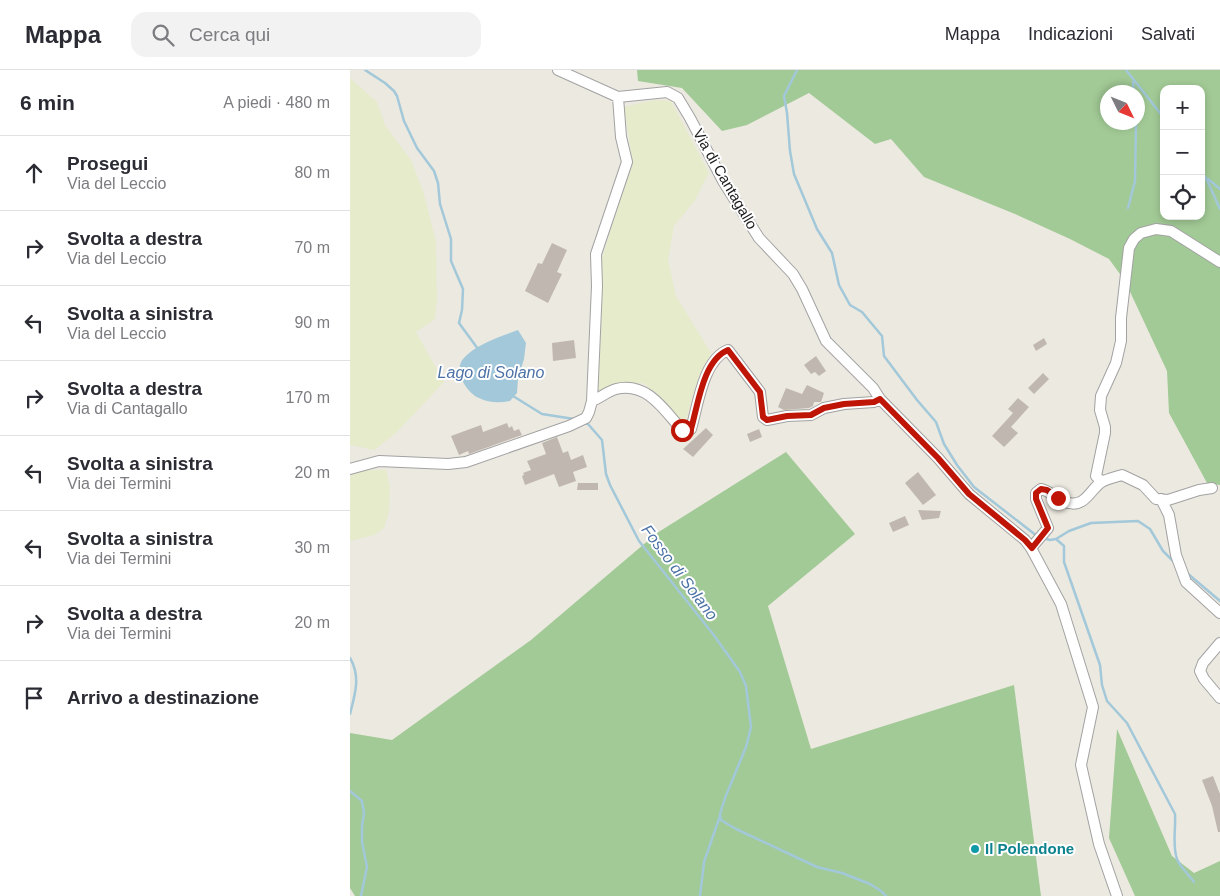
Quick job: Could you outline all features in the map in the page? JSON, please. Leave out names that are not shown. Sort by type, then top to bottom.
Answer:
[{"type":"street","points":[[350,469],[379,461],[448,464],[466,462],[569,426],[586,418],[592,402],[597,286],[596,254],[627,162],[621,137],[618,97],[558,70]]},
{"type":"street","name":"Via di Cantagallo","points":[[618,97],[667,92],[678,98],[723,181],[759,238],[798,281],[826,341],[873,388],[880,399],[938,458],[969,494],[1025,540],[1034,544],[1061,604],[1093,707],[1081,765],[1099,844],[1117,896]]},
{"type":"street","points":[[1102,482],[1096,476],[1105,433],[1100,410],[1101,396],[1116,364],[1121,341],[1121,318],[1129,248],[1134,239],[1141,233],[1156,229],[1171,231],[1220,262]]},
{"type":"street","points":[[592,402],[615,389],[640,390],[649,394],[686,432],[691,429],[706,374],[719,354],[728,350],[760,392],[763,417],[767,420],[787,416],[811,415],[824,408],[844,404],[874,402],[880,399]]},
{"type":"street","points":[[1034,544],[1048,528],[1036,499],[1036,493],[1041,489],[1047,490],[1069,504],[1076,504],[1083,501],[1102,482],[1122,475],[1143,486],[1156,499],[1162,500],[1212,488]]},
{"type":"street","points":[[1162,500],[1169,515],[1176,555],[1186,582],[1220,613]]},
{"type":"street","points":[[1220,643],[1203,663],[1200,671],[1204,679],[1220,698]]},
{"type":"green space","points":[[637,70],[1220,70],[1220,485],[1207,483],[1169,413],[1167,371],[1125,281],[1109,259],[1015,214],[924,177],[891,139],[875,144],[809,93],[747,125],[722,131],[682,88],[638,81]]},
{"type":"green space","points":[[350,78],[377,102],[385,125],[411,160],[423,191],[436,241],[437,300],[435,319],[416,332],[444,382],[396,433],[374,450],[350,445]]},
{"type":"green space","points":[[654,100],[671,101],[709,173],[695,200],[674,226],[668,260],[676,296],[711,353],[695,388],[684,427],[668,407],[644,383],[617,385],[598,395],[601,262],[632,159],[624,107]]},
{"type":"green space","points":[[786,452],[855,534],[768,606],[811,749],[1014,685],[1041,896],[355,896],[350,888],[350,733],[392,740],[531,640],[657,533]]},
{"type":"green space","points":[[365,470],[386,470],[390,487],[389,512],[384,528],[374,535],[350,541],[350,476]]},
{"type":"green space","points":[[1117,729],[1172,856],[1194,873],[1220,861],[1220,896],[1135,896],[1109,838]]},
{"type":"water","name":"Lago di Solano","points":[[518,330],[526,343],[517,393],[510,401],[502,402],[487,401],[474,395],[466,387],[461,375],[460,364],[463,359],[481,345]]},
{"type":"building","points":[[552,243],[567,250],[557,272],[562,274],[548,303],[525,291],[538,263],[542,264]]},
{"type":"building","points":[[1044,338],[1047,344],[1036,351],[1033,345]]},
{"type":"building","points":[[574,340],[576,358],[553,361],[552,343]]},
{"type":"building","points":[[816,356],[826,371],[819,376],[815,372],[811,374],[804,365]]},
{"type":"building","points":[[1043,373],[1049,379],[1034,394],[1028,388]]},
{"type":"building","points":[[807,385],[824,393],[821,402],[814,402],[813,406],[809,408],[784,410],[778,407],[786,388],[802,394]]},
{"type":"building","points":[[1018,398],[1029,407],[1011,427],[1018,433],[1004,447],[992,436],[1013,413],[1008,409]]},
{"type":"building","points":[[507,423],[509,428],[512,426],[514,431],[519,429],[522,435],[469,454],[468,451],[459,455],[451,436],[481,425],[483,432]]},
{"type":"building","points":[[706,428],[713,435],[693,457],[683,449]]},
{"type":"building","points":[[759,429],[762,437],[750,442],[747,434]]},
{"type":"building","points":[[557,437],[563,453],[568,451],[571,460],[583,455],[587,467],[573,472],[576,481],[559,487],[554,474],[525,485],[523,473],[531,470],[527,461],[546,454],[542,443]]},
{"type":"building","points":[[918,472],[936,495],[923,505],[905,483]]},
{"type":"building","points":[[578,483],[598,483],[598,490],[577,490]]},
{"type":"building","points":[[918,510],[941,511],[939,518],[922,520]]},
{"type":"building","points":[[905,516],[909,525],[893,532],[889,523]]},
{"type":"building","points":[[1213,776],[1220,794],[1220,832],[1218,832],[1212,806],[1202,780]]},
{"type":"waterway","name":"Fosso di Solano","points":[[365,70],[394,91],[404,121],[417,148],[434,171],[438,183],[440,204],[451,239],[451,261],[463,289],[459,323],[478,349]]},
{"type":"waterway","points":[[797,70],[784,96],[794,174],[817,229],[832,253],[839,285],[850,305],[862,312],[882,336],[884,356],[936,422],[944,444],[974,487],[1037,536]]},
{"type":"waterway","points":[[1126,70],[1160,113]]},
{"type":"waterway","points":[[1128,208],[1135,181],[1136,130]]},
{"type":"waterway","points":[[1204,175],[1220,209]]},
{"type":"waterway","points":[[1208,179],[1220,189]]},
{"type":"waterway","name":"Fosso di Solano","points":[[513,396],[542,414],[574,419]]},
{"type":"waterway","name":"Fosso di Solano","points":[[584,423],[588,424],[602,440],[606,474],[610,485],[639,541],[713,634],[740,672],[746,686],[751,727],[746,747],[725,798],[720,814],[721,820],[817,867],[842,873],[870,884],[886,896]]},
{"type":"waterway","points":[[1056,539],[1069,531],[1091,523],[1138,521],[1150,529],[1163,551],[1173,561]]},
{"type":"waterway","points":[[1043,538],[1056,539],[1064,546],[1064,562],[1100,665],[1102,685],[1107,701],[1127,723],[1175,814],[1174,843],[1177,859],[1194,882]]},
{"type":"waterway","points":[[1187,573],[1220,601]]},
{"type":"waterway","points":[[350,658],[356,679],[350,714]]},
{"type":"waterway","points":[[350,791],[362,801],[364,813],[362,842],[367,867],[361,896]]},
{"type":"waterway","points":[[700,896],[704,862],[720,816]]},
{"type":"place","name":"Il Polendone","points":[[975,849]]},
{"type":"route","points":[[682,430],[686,432],[691,429],[706,374],[719,354],[728,350],[760,392],[763,417],[767,420],[787,416],[811,415],[824,408],[844,404],[874,402],[880,399],[938,458],[969,494],[1025,540],[1032,548],[1048,528],[1036,499],[1036,493],[1041,489],[1047,490],[1058,498]]}]
